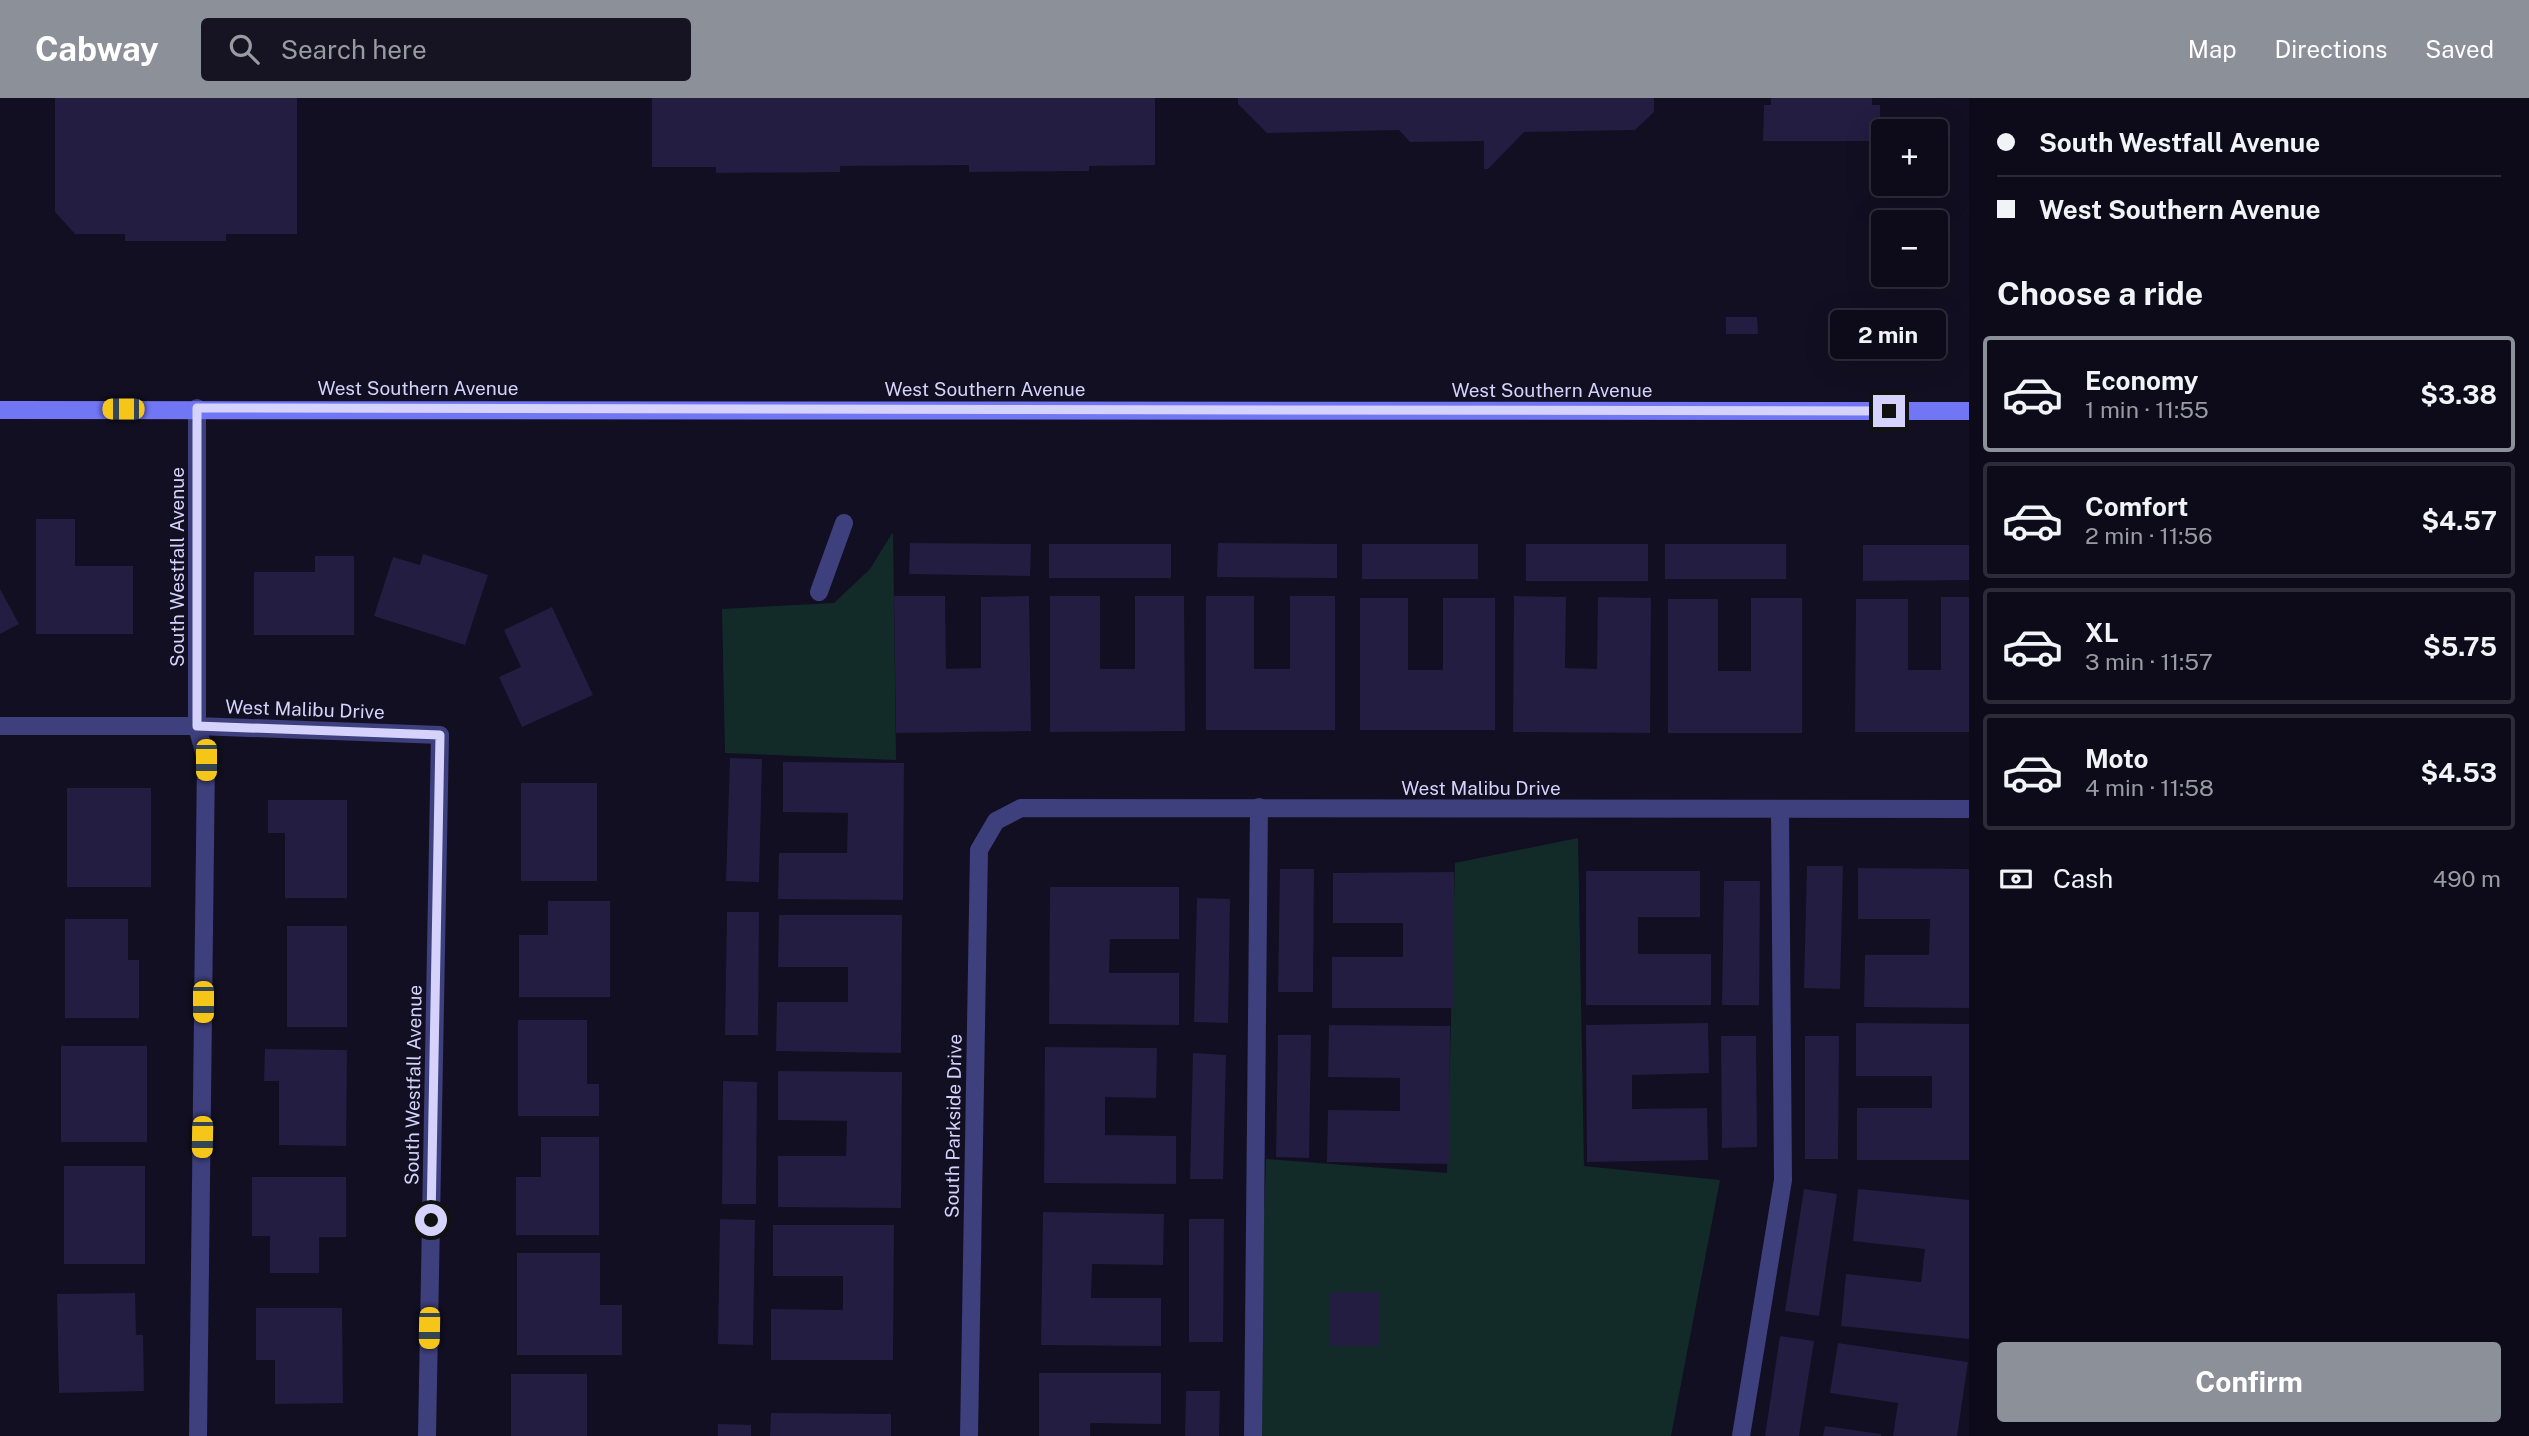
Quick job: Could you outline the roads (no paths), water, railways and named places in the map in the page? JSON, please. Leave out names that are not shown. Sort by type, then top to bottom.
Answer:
[{"type":"main road","name":"West Southern Avenue","points":[[0,410],[197,408],[1969,411]]},
{"type":"street","name":"South Westfall Avenue","points":[[197,408],[197,726],[206,760],[198,1436]]},
{"type":"street","points":[[819,592],[844,523]]},
{"type":"street","name":"West Malibu Drive","points":[[0,726],[197,726],[440,735]]},
{"type":"street","name":"South Westfall Avenue","points":[[427,1436],[440,735]]},
{"type":"street","points":[[1253,1436],[1259,807]]},
{"type":"street","name":"West Malibu Drive","points":[[996,821],[1021,808],[1780,811],[1969,809]]},
{"type":"street","points":[[1741,1436],[1783,1180],[1780,811]]},
{"type":"street","name":"South Parkside Drive","points":[[969,1436],[979,850],[996,821]]}]
